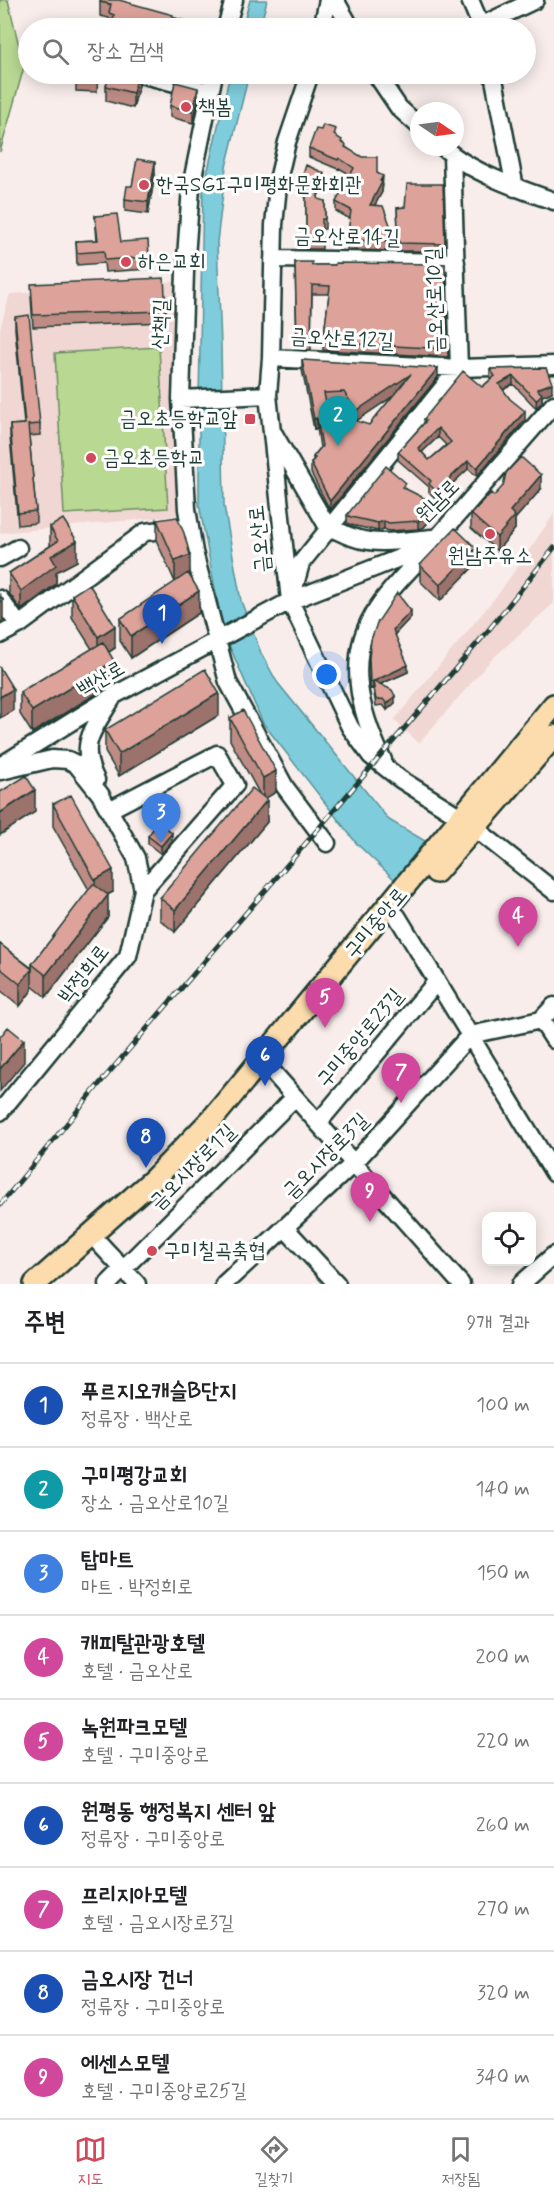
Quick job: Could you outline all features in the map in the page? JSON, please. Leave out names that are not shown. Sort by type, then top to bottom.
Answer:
[{"type":"main road","name":"구미중앙로","points":[[52,1284],[146,1203],[216,1135],[397,916],[554,705]]},
{"type":"main road","name":"구미중앙로","points":[[35,1284],[154,1179],[213,1118],[468,823],[554,736]]},
{"type":"street","points":[[229,18],[234,0]]},
{"type":"street","points":[[324,18],[328,0]]},
{"type":"street","points":[[335,0],[345,18]]},
{"type":"street","points":[[470,0],[476,18]]},
{"type":"street","points":[[500,18],[535,0]]},
{"type":"street","points":[[179,84],[210,92]]},
{"type":"street","name":"산책길","points":[[212,84],[191,187],[185,278],[181,399],[187,509],[194,552],[228,682],[285,787],[327,843]]},
{"type":"street","name":"금오산로","points":[[307,84],[287,142],[276,199],[268,395],[290,601],[350,727],[371,756],[388,771],[468,823],[554,891]]},
{"type":"street","points":[[383,84],[399,108],[410,118]]},
{"type":"street","points":[[495,84],[515,188]]},
{"type":"street","name":"금오산로10길","points":[[290,601],[301,563],[459,368],[456,262],[447,156]]},
{"type":"street","points":[[456,156],[515,188],[554,201]]},
{"type":"street","name":"금오산로14길","points":[[273,259],[456,262]]},
{"type":"street","name":"금오산로12길","points":[[271,358],[459,368],[554,365]]},
{"type":"street","points":[[181,399],[268,395]]},
{"type":"street","name":"원남로","points":[[290,601],[407,555],[438,537],[554,404]]},
{"type":"street","points":[[271,428],[329,526],[350,537],[374,543],[438,537]]},
{"type":"street","points":[[0,635],[19,625],[145,532],[190,526]]},
{"type":"street","points":[[388,771],[367,724],[359,695],[360,646],[377,608],[438,537]]},
{"type":"street","points":[[0,558],[18,548]]},
{"type":"street","points":[[0,599],[19,625]]},
{"type":"street","name":"백산로","points":[[0,766],[113,696],[290,601]]},
{"type":"street","points":[[110,810],[86,754],[90,737],[113,696]]},
{"type":"street","points":[[110,810],[217,754],[235,785],[143,890]]},
{"type":"street","points":[[0,772],[52,759],[68,760],[86,774],[110,810]]},
{"type":"street","name":"박정희로","points":[[0,1112],[128,956],[143,890],[136,858],[110,810]]},
{"type":"street","points":[[397,916],[554,1173]]},
{"type":"street","name":"구미중앙로23길","points":[[318,1123],[437,981]]},
{"type":"street","points":[[470,1035],[541,1020],[554,1006]]},
{"type":"street","points":[[541,1020],[554,1040]]},
{"type":"street","name":"금오시장로3길","points":[[227,1283],[354,1163],[470,1035]]},
{"type":"street","points":[[270,1069],[461,1284]]},
{"type":"street","name":"금오시장로1길","points":[[108,1284],[295,1097]]},
{"type":"street","name":"금오시장로3길","points":[[285,1228],[337,1284]]},
{"type":"street","points":[[99,1243],[137,1284]]},
{"type":"street","points":[[521,1284],[554,1255]]},
{"type":"shaded area","name":"금오초등학교","points":[[181,281],[186,515],[0,533],[0,328],[10,294]]},
{"type":"shaded area","points":[[554,514],[554,603],[492,659],[419,743],[394,720],[499,593]]},
{"type":"green space","points":[[0,0],[8,0],[18,42],[19,84],[0,152]]},
{"type":"green space","points":[[159,347],[168,508],[64,514],[55,353]]},
{"type":"water","points":[[250,0],[267,0],[262,18],[245,18]]},
{"type":"water","points":[[228,84],[247,84],[226,167],[217,242],[224,506],[241,601],[261,653],[277,682],[389,820],[425,841],[395,880],[357,844],[263,723],[223,631],[199,504],[203,191]]},
{"type":"building","points":[[101,0],[119,0],[173,15],[172,17],[175,18],[113,18],[114,15],[109,13],[111,4],[100,2]]},
{"type":"building","points":[[107,84],[135,84],[133,93],[106,86]]},
{"type":"building","points":[[175,84],[198,88],[193,111],[170,106]]},
{"type":"building","points":[[323,125],[336,129],[334,135],[342,140],[345,147],[362,157],[377,157],[377,173],[383,176],[370,205],[383,206],[396,241],[347,240],[351,210],[336,202],[354,168],[339,158],[338,160],[309,148],[316,129],[321,130]]},
{"type":"building","points":[[137,159],[155,162],[148,202],[125,199],[127,186],[132,186]]},
{"type":"building","points":[[306,165],[324,173],[318,186],[318,199],[325,201],[322,238],[306,239],[306,187],[300,184]]},
{"type":"building","points":[[407,184],[443,184],[445,244],[399,243],[397,208],[405,207]]},
{"type":"building","points":[[117,214],[121,242],[148,240],[149,257],[105,260],[104,251],[77,253],[76,241],[98,240],[95,216]]},
{"type":"building","points":[[295,262],[312,262],[312,265],[335,265],[335,263],[445,264],[448,349],[323,342],[330,286],[312,285],[311,341],[297,341]]},
{"type":"building","points":[[164,278],[166,311],[33,315],[31,284]]},
{"type":"building","points":[[29,315],[40,424],[28,425],[36,511],[18,513],[10,425],[25,424],[15,317]]},
{"type":"building","points":[[302,360],[438,368],[330,501],[311,463],[322,446],[317,418],[314,419]],"holes":[[[411,374],[369,425],[347,418],[330,423],[324,393],[344,392],[356,411]]]},
{"type":"building","points":[[546,368],[552,383],[537,389],[542,394],[536,400],[513,376],[499,384],[510,399],[525,411],[477,468],[468,461],[436,491],[429,484],[431,481],[398,452],[426,421],[424,419],[463,371],[482,387],[495,376],[490,369]],"holes":[[[438,428],[451,442],[429,460],[418,448]]]},
{"type":"building","points":[[521,457],[541,475],[510,511],[515,516],[497,537],[471,514],[491,493],[494,496],[503,486],[506,473]]},
{"type":"building","points":[[386,466],[406,483],[402,487],[426,499],[435,507],[424,519],[378,523],[347,515]]},
{"type":"building","points":[[177,517],[190,555],[175,561],[157,520]]},
{"type":"building","points":[[63,519],[77,541],[51,556],[56,565],[21,591],[9,573],[58,541],[50,527]]},
{"type":"building","points":[[455,528],[476,548],[440,585],[420,565]]},
{"type":"building","points":[[188,573],[199,591],[131,636],[120,619]]},
{"type":"building","points":[[89,584],[115,626],[98,637],[72,595]]},
{"type":"building","points":[[397,593],[411,611],[393,630],[408,665],[374,681],[392,690],[395,696],[387,704],[383,699],[376,700],[373,681],[370,682],[369,658],[371,640],[377,623]]},
{"type":"building","points":[[103,642],[114,661],[32,711],[20,692]]},
{"type":"building","points":[[0,668],[13,689],[0,697]]},
{"type":"building","points":[[205,669],[219,693],[119,754],[105,730]]},
{"type":"building","points":[[243,710],[276,771],[263,778],[230,718]]},
{"type":"building","points":[[26,776],[35,790],[0,813],[0,792]]},
{"type":"building","points":[[252,788],[267,800],[175,910],[160,898]]},
{"type":"building","points":[[71,795],[113,870],[95,880],[53,804]]},
{"type":"building","points":[[158,822],[172,833],[161,846],[148,836]]},
{"type":"building","points":[[93,884],[108,895],[46,975],[32,964]]},
{"type":"building","points":[[0,944],[32,969],[20,984],[0,968]]},
{"type":"building","points":[[8,1027],[24,1040],[0,1069],[0,1037]]},
{"type":"railway","points":[[0,1205],[101,1082],[487,632],[554,548]]},
{"type":"place","name":"책봄","points":[[186,107]]},
{"type":"place","name":"한국SGI구미평화문화회관","points":[[144,185]]},
{"type":"place","name":"하은교회","points":[[126,262]]},
{"type":"place","name":"금오초등학교앞","points":[[250,419]]},
{"type":"place","name":"구미평강교회","points":[[338,446]]},
{"type":"place","name":"금오초등학교","points":[[91,458]]},
{"type":"place","name":"원남주유소","points":[[490,534]]},
{"type":"place","name":"푸르지오캐슬B단지","points":[[162,644]]},
{"type":"place","name":"탑마트","points":[[161,843]]},
{"type":"place","name":"캐피탈관광호텔","points":[[518,947]]},
{"type":"place","name":"녹원파크모텔","points":[[325,1028]]},
{"type":"place","name":"원평동 행정복지 센터 앞","points":[[265,1086]]},
{"type":"place","name":"프리지아모텔","points":[[401,1103]]},
{"type":"place","name":"금오시장 건너","points":[[146,1168]]},
{"type":"place","name":"에센스모텔","points":[[370,1222]]},
{"type":"place","name":"구미칠곡축협","points":[[152,1251]]}]
